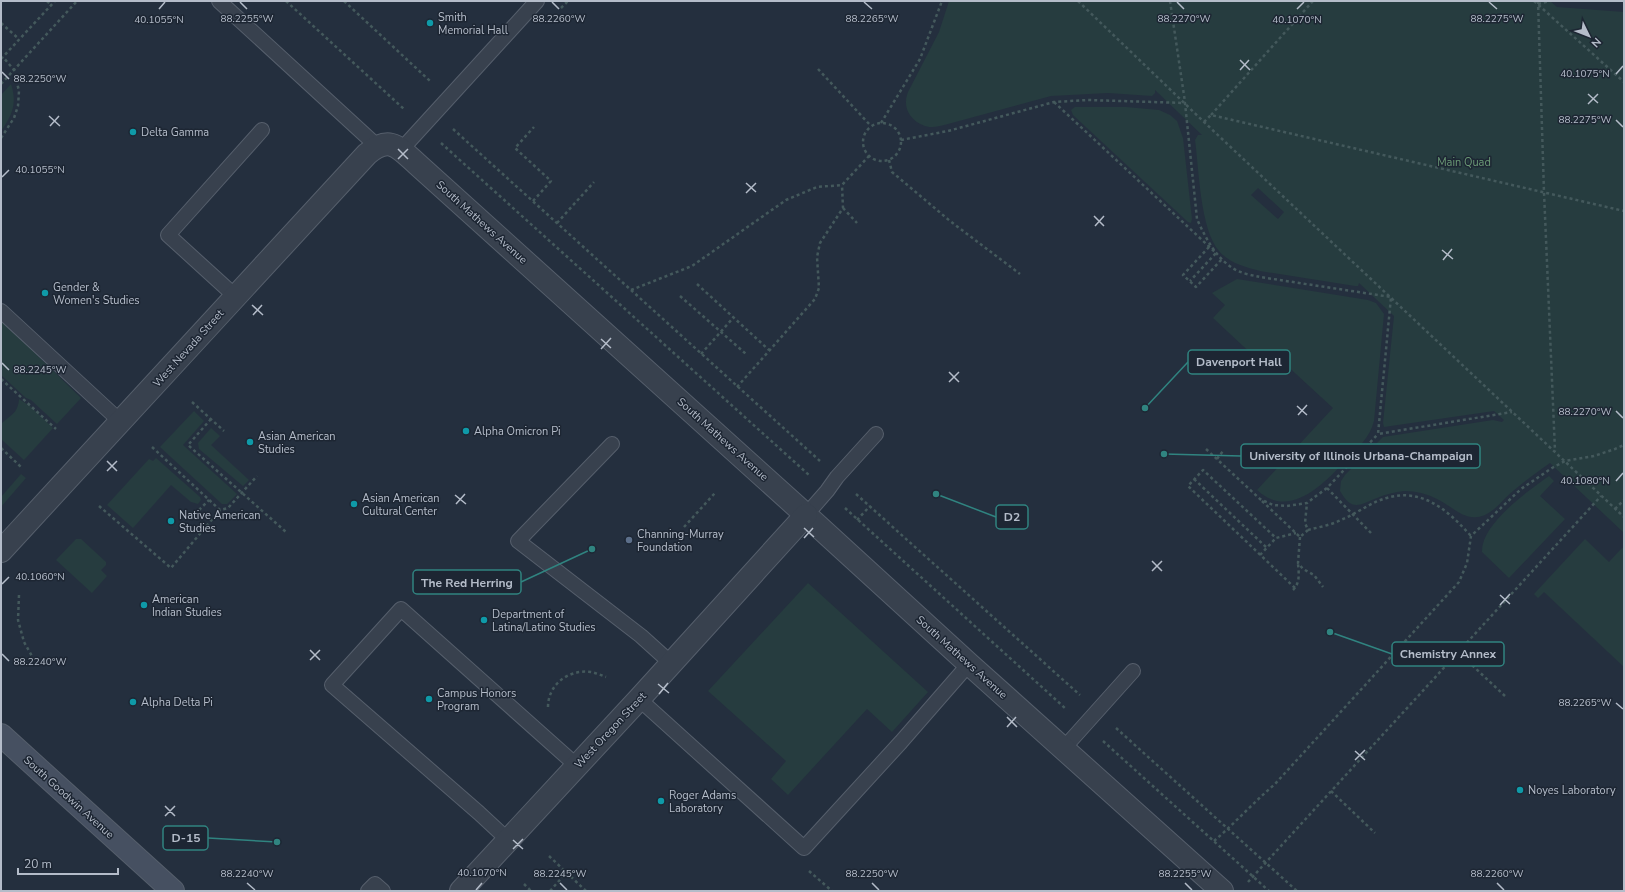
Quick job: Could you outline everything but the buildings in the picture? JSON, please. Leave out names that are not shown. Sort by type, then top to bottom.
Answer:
[{"type":"street","name":"South Mathews Avenue","points":[[377,146],[385,144],[392,145],[401,150],[1222,891]]},
{"type":"street","name":"West Nevada Street","points":[[1,551],[363,158],[377,146]]},
{"type":"street","name":"West Oregon Street","points":[[461,891],[672,664],[806,515]]},
{"type":"street","name":"South Goodwin Avenue","points":[[1,735],[173,891]]},
{"type":"lane","points":[[219,1],[377,146]]},
{"type":"lane","points":[[401,150],[536,1]]},
{"type":"lane","points":[[235,296],[168,235],[262,130]]},
{"type":"lane","points":[[1,311],[121,422]]},
{"type":"lane","points":[[806,515],[837,477],[876,434]]},
{"type":"lane","points":[[612,444],[518,542],[641,636],[672,664]]},
{"type":"lane","points":[[508,840],[332,685],[401,609],[577,766]]},
{"type":"lane","points":[[639,699],[804,848],[926,714],[969,664]]},
{"type":"lane","points":[[1064,748],[1133,671]]},
{"type":"lane","points":[[368,891],[375,884],[383,891]]},
{"type":"path","points":[[47,1],[51,5]]},
{"type":"path","points":[[1,138],[14,118],[18,106],[19,91],[14,70],[2,58],[55,1]]},
{"type":"path","points":[[1,84],[77,1]]},
{"type":"path","points":[[286,1],[424,126]]},
{"type":"path","points":[[344,1],[434,84]]},
{"type":"path","points":[[881,123],[920,59],[942,1]]},
{"type":"path","points":[[1078,1],[1204,122],[1624,517]]},
{"type":"path","points":[[1170,1],[1185,103],[1197,219],[1216,253]]},
{"type":"path","points":[[1204,122],[1313,1]]},
{"type":"path","points":[[1534,1],[1624,82]]},
{"type":"path","points":[[1538,3],[1550,1]]},
{"type":"path","points":[[1538,3],[1555,452]]},
{"type":"path","points":[[1,23],[19,39]]},
{"type":"path","points":[[818,69],[871,126]]},
{"type":"path","points":[[901,140],[948,131],[1054,102],[1088,100],[1185,103]]},
{"type":"path","points":[[1054,102],[1232,268],[1255,276],[1391,297]]},
{"type":"path","points":[[1211,115],[1624,211]]},
{"type":"path","points":[[887,123],[897,129],[901,140],[898,152],[889,160],[882,161],[870,156],[866,152],[863,139],[865,133],[871,126],[887,123]]},
{"type":"path","points":[[533,201],[551,181],[515,148],[534,127]]},
{"type":"path","points":[[453,128],[737,387],[1297,891]]},
{"type":"path","points":[[630,290],[692,266],[786,200],[817,187],[842,186],[870,156]]},
{"type":"path","points":[[889,160],[892,172],[950,221],[1020,274]]},
{"type":"path","points":[[556,223],[594,182]]},
{"type":"path","points":[[737,387],[815,299],[819,288],[817,257],[820,243],[843,208],[842,186]]},
{"type":"path","points":[[843,208],[857,223]]},
{"type":"path","points":[[1209,247],[1183,275],[1196,287],[1222,259]]},
{"type":"path","points":[[1190,281],[1216,253]]},
{"type":"path","points":[[697,284],[769,350]]},
{"type":"path","points":[[680,296],[746,354]]},
{"type":"path","points":[[1378,434],[1391,297]]},
{"type":"path","points":[[701,354],[734,318]]},
{"type":"path","points":[[1,379],[56,429]]},
{"type":"path","points":[[192,402],[224,431]]},
{"type":"path","points":[[1260,499],[1274,505],[1287,506],[1307,503],[1326,488],[1378,434],[1512,412]]},
{"type":"path","points":[[211,419],[188,445],[286,532]]},
{"type":"path","points":[[1214,841],[1229,829],[1252,804],[1275,784],[1460,582],[1467,563],[1471,536],[1521,489],[1547,471],[1565,461],[1594,456],[1624,445]]},
{"type":"path","points":[[152,447],[220,510]]},
{"type":"path","points":[[1,448],[21,467]]},
{"type":"path","points":[[1206,449],[1300,537]]},
{"type":"path","points":[[1217,459],[1223,451]]},
{"type":"path","points":[[1276,538],[1203,470],[1188,486],[1294,589],[1299,577],[1298,563],[1300,537],[1308,530],[1343,519],[1379,500],[1397,496],[1418,496],[1435,504],[1447,512],[1471,536]]},
{"type":"path","points":[[99,506],[171,568],[220,510],[228,508],[257,476]]},
{"type":"path","points":[[1194,479],[1267,548]]},
{"type":"path","points":[[1326,488],[1372,533]]},
{"type":"path","points":[[684,527],[715,493]]},
{"type":"path","points":[[1248,882],[1601,496]]},
{"type":"path","points":[[199,510],[209,500]]},
{"type":"path","points":[[1615,509],[1624,500]]},
{"type":"path","points":[[1307,503],[1305,523],[1308,530]]},
{"type":"path","points":[[854,524],[870,506]]},
{"type":"path","points":[[1260,555],[1276,538],[1296,533]]},
{"type":"path","points":[[1298,563],[1303,569],[1314,575],[1323,587]]},
{"type":"path","points":[[19,595],[18,620],[24,642],[37,665]]},
{"type":"path","points":[[1459,653],[1505,696]]},
{"type":"path","points":[[548,712],[548,698],[555,686],[565,676],[576,672],[591,672],[606,677]]},
{"type":"path","points":[[1331,791],[1375,833]]},
{"type":"path","points":[[549,856],[586,891]]},
{"type":"path","points":[[550,891],[566,873]]},
{"type":"path","points":[[524,884],[531,891]]},
{"type":"green space","name":"Main Quad","points":[[949,1],[1550,1],[1557,7],[1624,12],[1624,533],[1550,463],[1509,494],[1488,514],[1477,517],[1467,516],[1457,512],[1435,498],[1413,492],[1404,491],[1390,493],[1356,505],[1348,502],[1340,491],[1341,481],[1345,475],[1383,437],[1493,420],[1502,422],[1504,420],[1494,411],[1384,427],[1383,423],[1394,316],[1359,283],[1358,286],[1355,286],[1260,271],[1238,264],[1223,255],[1213,241],[1204,214],[1201,198],[1195,140],[1198,135],[1202,135],[1155,90],[1155,93],[1152,96],[1108,93],[1051,96],[948,124],[932,127],[922,125],[910,115],[906,106],[906,101],[908,92],[939,32]],"holes":[[[1258,188],[1284,212],[1278,219],[1251,195]]]},
{"type":"green space","points":[[11,84],[14,97],[13,108],[1,131],[1,95]]},
{"type":"green space","points":[[1075,107],[1126,107],[1159,110],[1170,115],[1177,121],[1183,138],[1192,219],[1191,223],[1188,222],[1073,115],[1071,110]]},
{"type":"green space","points":[[1237,279],[1368,300],[1376,303],[1384,314],[1374,421],[1370,432],[1359,447],[1327,479],[1305,496],[1293,500],[1281,501],[1269,498],[1257,490],[1333,408],[1283,362],[1273,374],[1213,318],[1225,305],[1212,293]]},
{"type":"green space","points":[[1,322],[5,324],[81,398],[57,424],[1,375]]},
{"type":"green space","points":[[19,399],[30,406],[53,428],[24,460],[1,439],[1,424],[13,414],[17,408]]},
{"type":"green space","points":[[194,411],[204,421],[183,445],[237,494],[227,504],[222,504],[160,447]]},
{"type":"green space","points":[[211,428],[220,436],[211,445],[249,480],[243,486],[199,449],[198,443]]},
{"type":"green space","points":[[156,458],[200,497],[201,500],[198,504],[191,502],[171,485],[133,528],[107,505],[149,459],[153,461]]},
{"type":"green space","points":[[21,474],[26,478],[1,507],[1,497]]},
{"type":"green space","points":[[1549,476],[1554,481],[1540,496],[1565,519],[1509,578],[1482,552],[1484,541],[1489,530],[1507,509]]},
{"type":"green space","points":[[76,539],[81,539],[106,562],[106,565],[101,570],[107,576],[92,593],[56,560]]},
{"type":"green space","points":[[1585,539],[1609,562],[1624,547],[1624,667],[1544,592],[1538,598],[1534,594]]},
{"type":"green space","points":[[808,583],[928,692],[892,732],[867,709],[788,795],[771,779],[786,761],[708,691]]},
{"type":"place","name":"Smith Memorial Hall","points":[[430,23]]},
{"type":"place","name":"Delta Gamma","points":[[133,132]]},
{"type":"place","name":"Gender & Women's Studies","points":[[45,293]]},
{"type":"place","name":"Davenport Hall","points":[[1145,408]]},
{"type":"place","name":"Alpha Omicron Pi","points":[[466,431]]},
{"type":"place","name":"Asian American Studies","points":[[250,442]]},
{"type":"place","name":"University of Illinois Urbana-Champaign","points":[[1164,454]]},
{"type":"place","name":"D2","points":[[936,494]]},
{"type":"place","name":"Asian American Cultural Center","points":[[354,504]]},
{"type":"place","name":"Native American Studies","points":[[171,521]]},
{"type":"place","name":"Channing-Murray Foundation","points":[[629,540]]},
{"type":"place","name":"The Red Herring","points":[[592,549]]},
{"type":"place","name":"American Indian Studies","points":[[144,605]]},
{"type":"place","name":"Department of Latina/Latino Studies","points":[[484,620]]},
{"type":"place","name":"Chemistry Annex","points":[[1330,632]]},
{"type":"place","name":"Campus Honors Program","points":[[429,699]]},
{"type":"place","name":"Alpha Delta Pi","points":[[133,702]]},
{"type":"place","name":"Noyes Laboratory","points":[[1520,790]]},
{"type":"place","name":"Roger Adams Laboratory","points":[[661,801]]},
{"type":"place","name":"D-15","points":[[277,842]]}]
